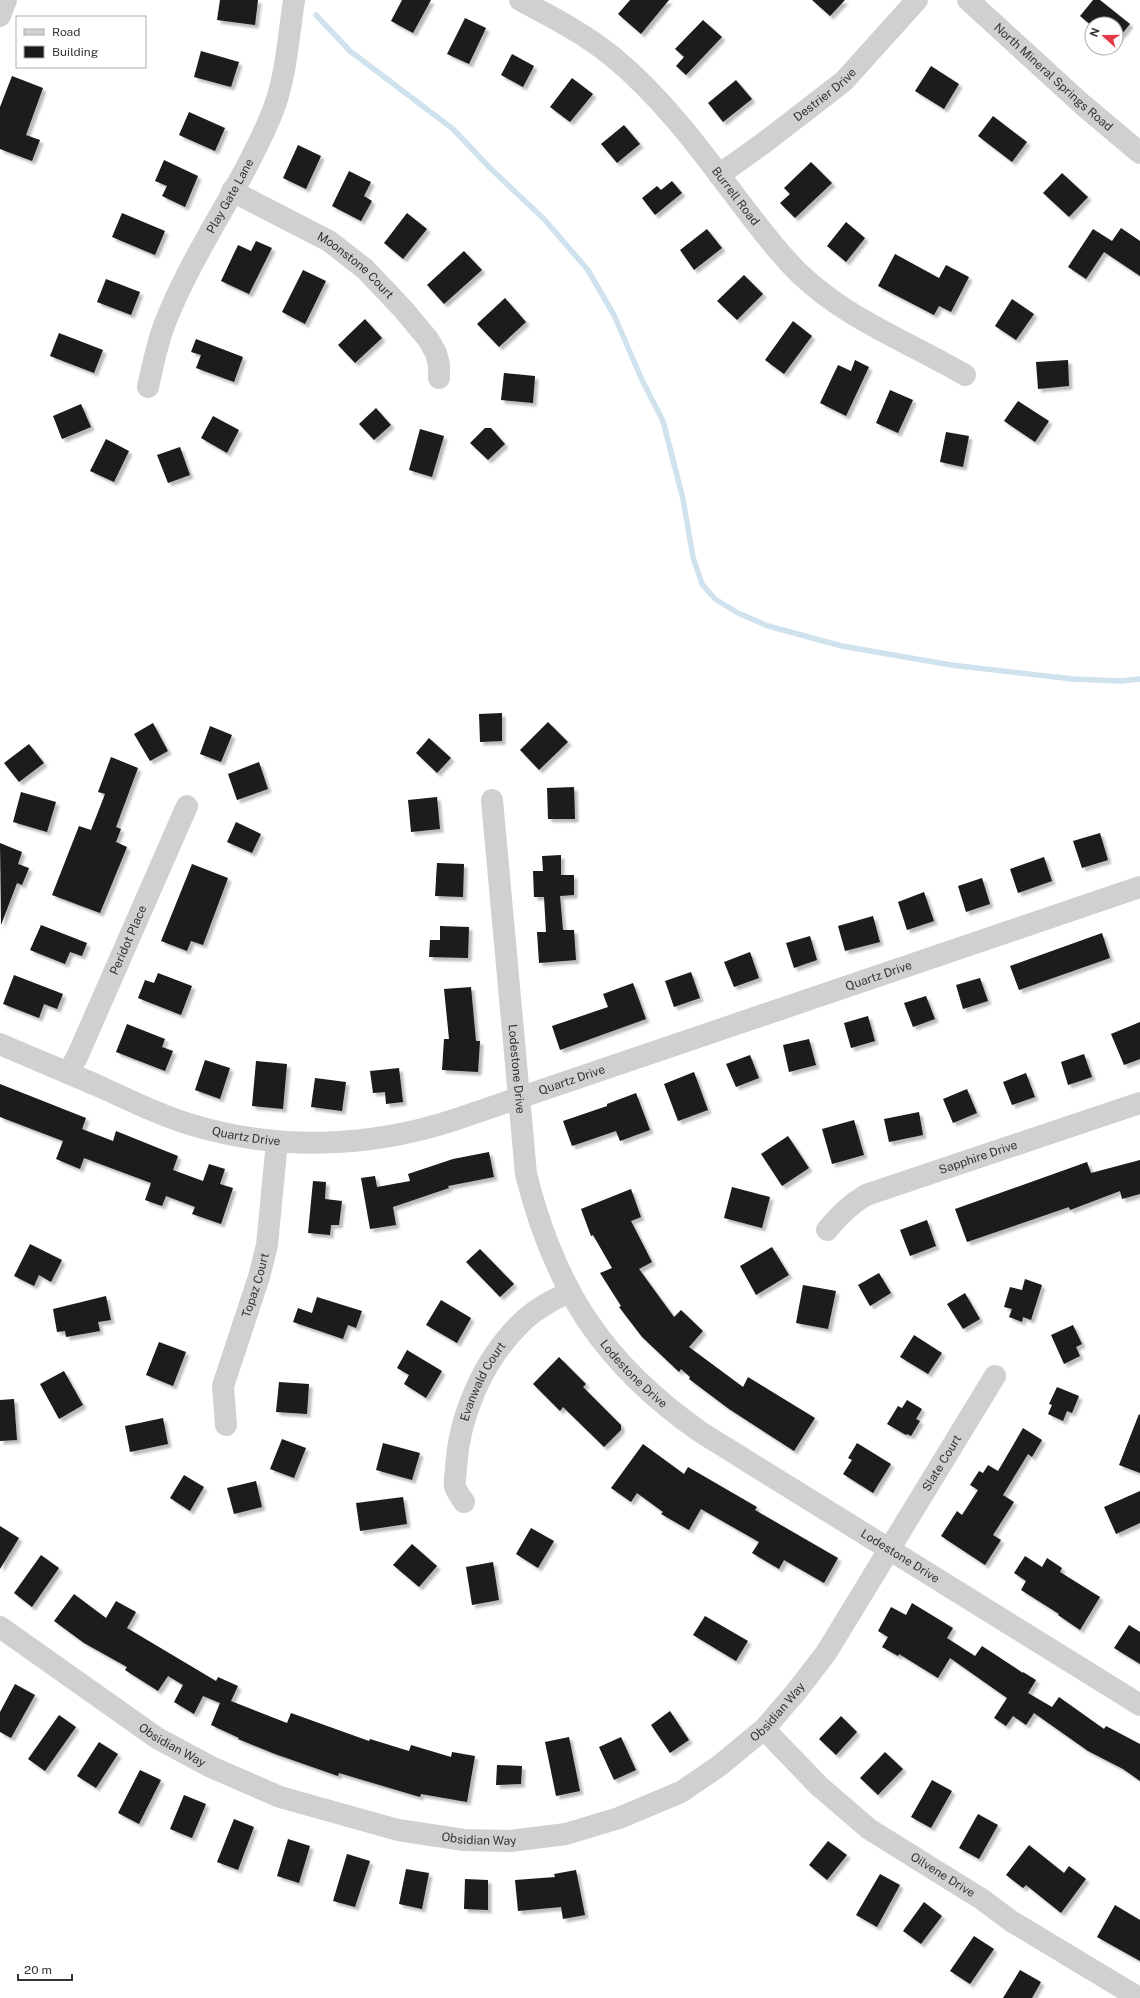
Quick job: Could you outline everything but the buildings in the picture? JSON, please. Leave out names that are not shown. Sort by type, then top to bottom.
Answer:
[{"type":"street","points":[[0,16],[6,0]]},
{"type":"street","name":"Play Gate Lane","points":[[148,387],[154,356],[165,323],[182,285],[270,118],[281,85],[294,0]]},
{"type":"street","name":"Burrell Road","points":[[520,0],[559,21],[612,56],[662,105],[719,175],[780,254],[823,295],[880,331],[935,357],[965,375]]},
{"type":"street","name":"Destrier Drive","points":[[719,175],[844,81],[917,0]]},
{"type":"street","name":"North Mineral Springs Road","points":[[968,0],[1083,105],[1140,153]]},
{"type":"street","name":"Moonstone Court","points":[[232,191],[329,241],[365,269],[402,308],[428,339],[436,353],[439,378]]},
{"type":"street","name":"Lodestone Drive","points":[[492,800],[526,1174],[534,1207],[555,1261],[569,1292],[599,1338],[638,1381],[669,1409],[702,1433],[1140,1704]]},
{"type":"street","name":"Peridot Place","points":[[68,1073],[77,1057],[187,806]]},
{"type":"street","name":"Quartz Drive","points":[[0,1044],[162,1115],[189,1124],[239,1136],[277,1142],[345,1142],[399,1135],[427,1129],[520,1098],[1140,887]]},
{"type":"street","name":"Sapphire Drive","points":[[827,1230],[842,1212],[866,1195],[1140,1103]]},
{"type":"street","name":"Topaz Court","points":[[226,1425],[223,1386],[259,1277],[267,1245],[277,1142]]},
{"type":"street","name":"Evanwald Court","points":[[464,1502],[455,1487],[457,1452],[465,1416],[478,1388],[495,1355],[520,1324],[540,1306],[569,1292]]},
{"type":"street","name":"Slate Court","points":[[889,1550],[996,1376]]},
{"type":"street","name":"Obsidian Way","points":[[0,1627],[157,1738],[211,1768],[280,1797],[398,1830],[464,1840],[510,1841],[566,1834],[619,1818],[681,1792],[719,1766],[764,1729],[796,1692],[826,1653],[889,1550]]},
{"type":"street","name":"Oilvene Drive","points":[[764,1729],[818,1786],[869,1829],[983,1900],[1011,1921],[1139,1998]]},
{"type":"waterway","points":[[316,15],[350,51],[453,129],[490,168],[544,219],[588,270],[614,315],[642,380],[663,421],[683,499],[693,557],[702,584],[715,599],[738,613],[768,626],[842,646],[951,665],[1073,679],[1121,681],[1140,679]]}]
